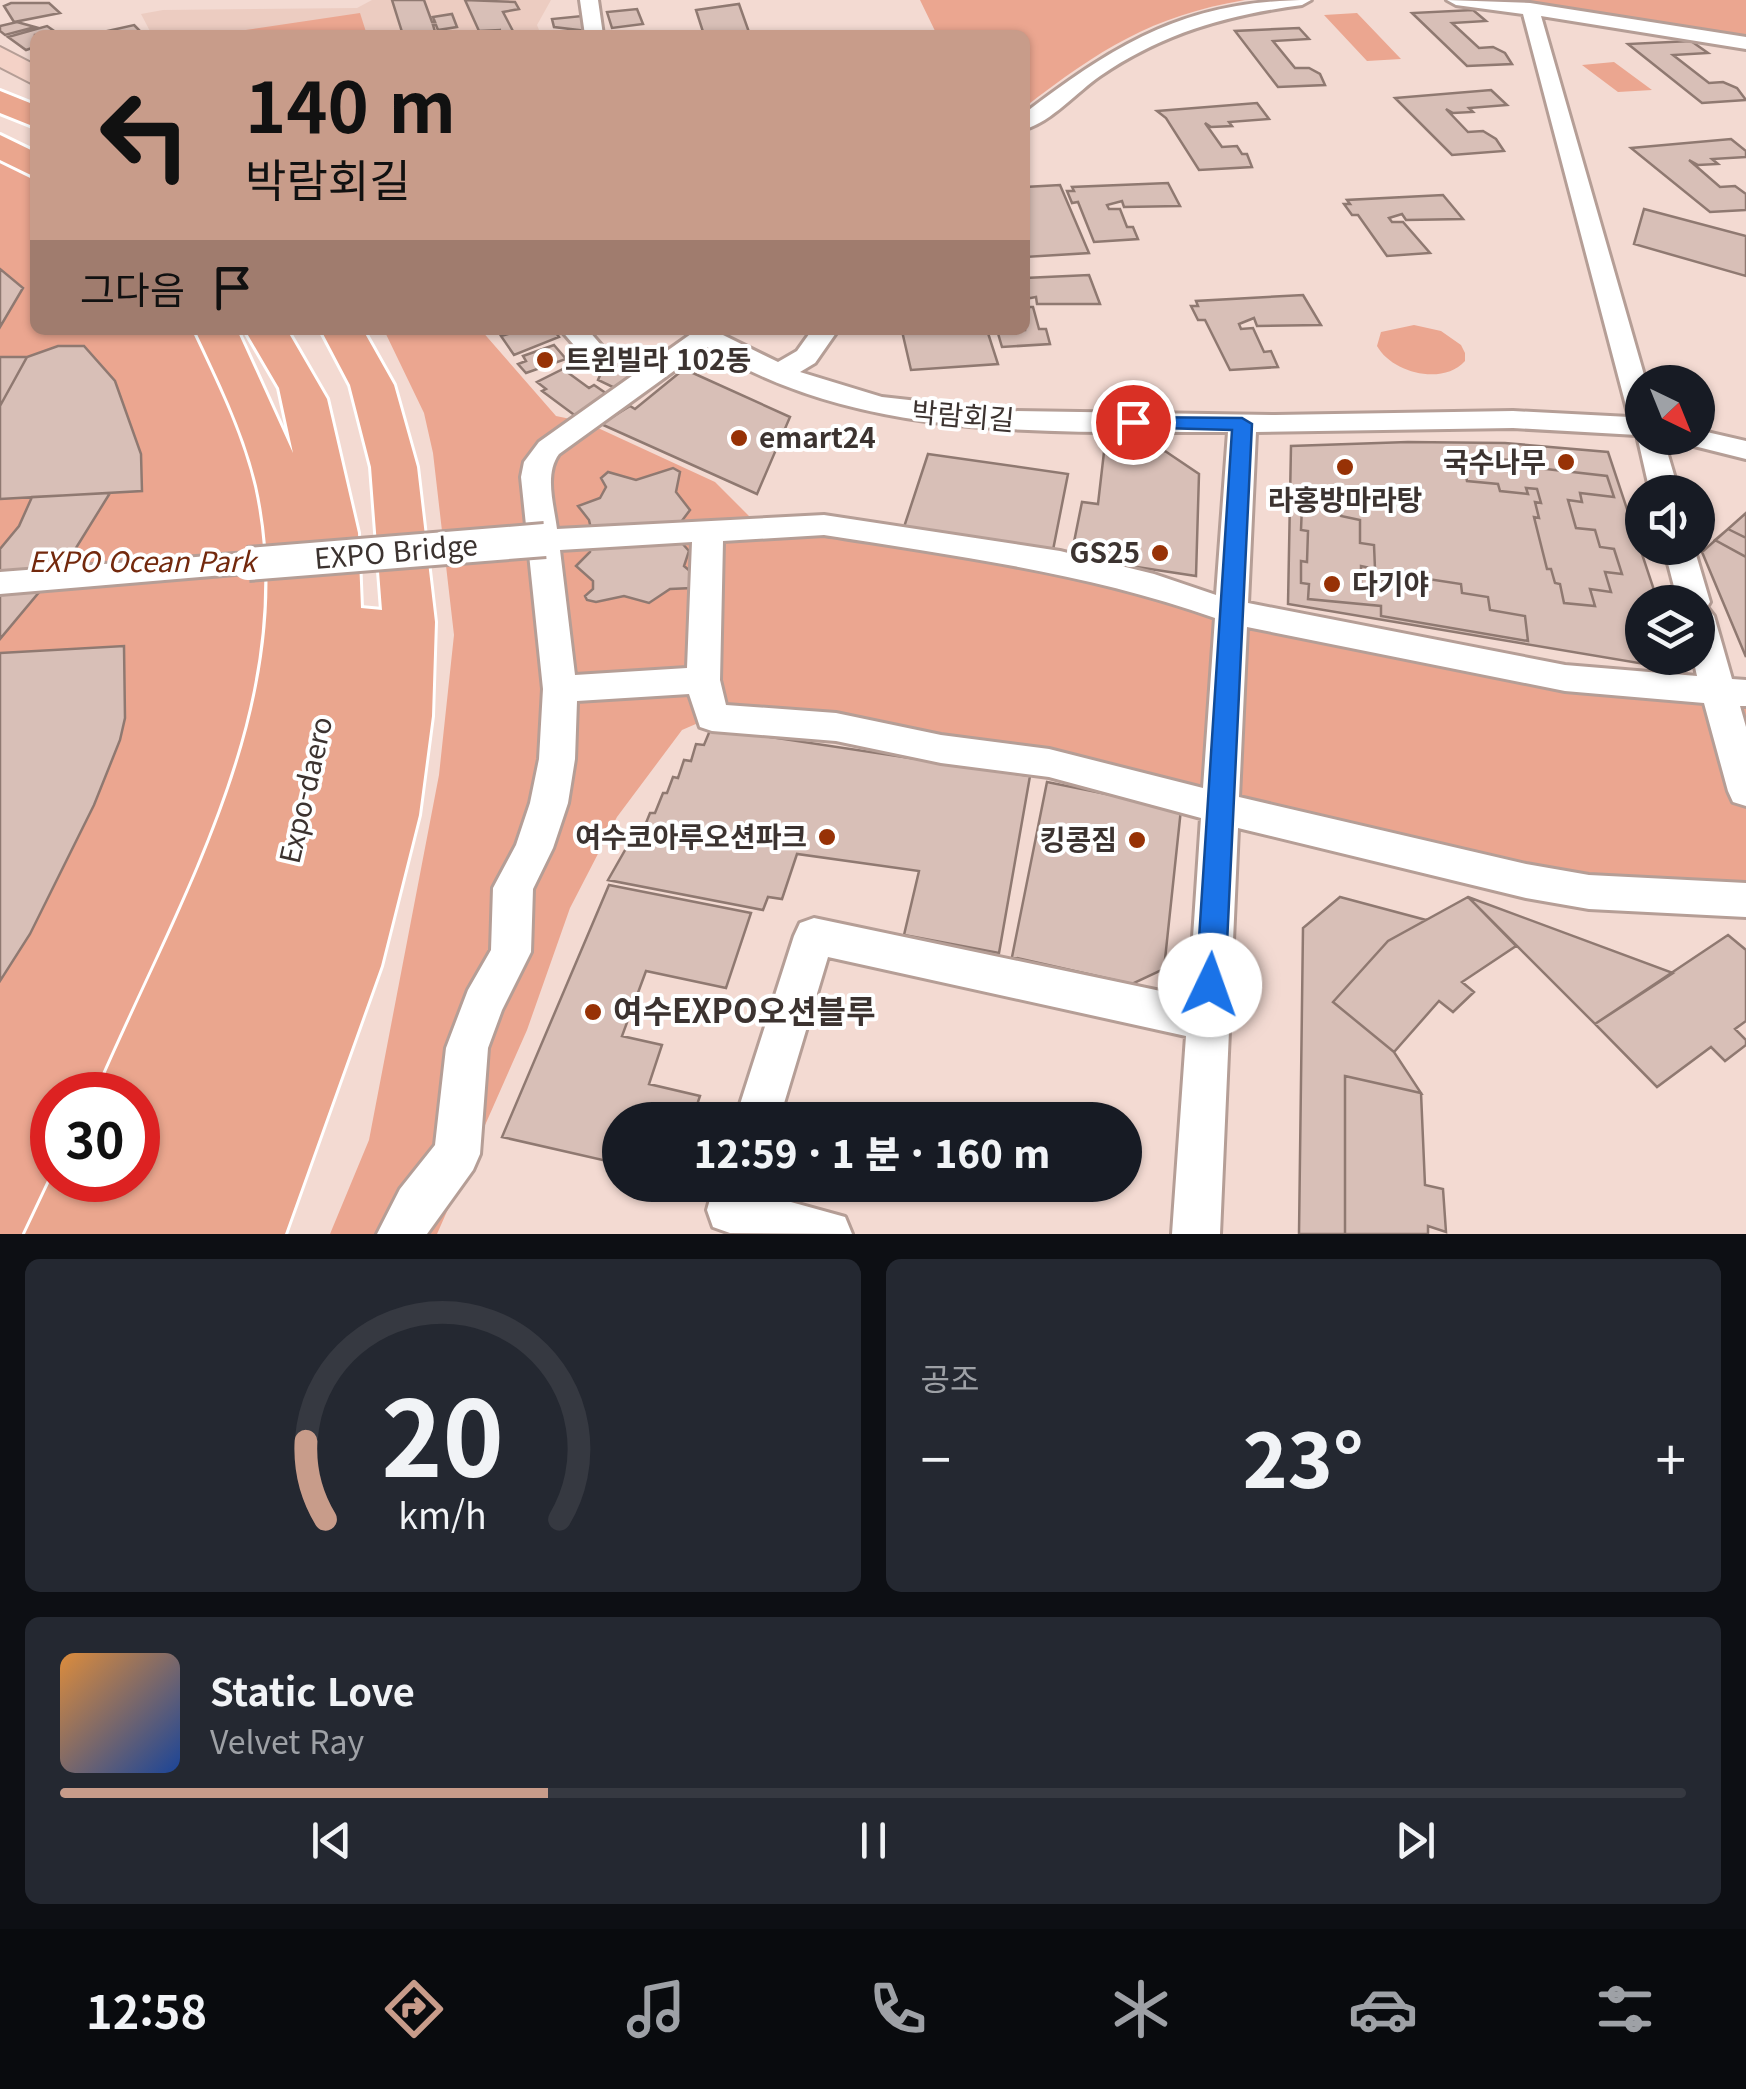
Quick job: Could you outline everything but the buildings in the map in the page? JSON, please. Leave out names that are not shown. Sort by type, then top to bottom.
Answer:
[{"type":"main road","points":[[0,82],[30,94]]},
{"type":"main road","points":[[0,101],[30,114]]},
{"type":"main road","points":[[0,122],[30,139]]},
{"type":"main road","points":[[0,145],[30,164]]},
{"type":"main road","points":[[142,1072],[256,798],[282,694],[294,610],[285,506],[256,409],[219,335]]},
{"type":"main road","name":"Expo-daero","points":[[135,1234],[198,1098],[261,946],[304,824],[353,618],[324,468],[302,390],[269,335]]},
{"type":"main road","name":"Expo-daero","points":[[198,1234],[255,1109],[317,948],[351,813],[353,618],[348,435],[311,335]]},
{"type":"main road","points":[[247,1234],[348,966],[389,816],[404,716],[409,622],[394,467],[372,385],[345,335]]},
{"type":"main road","points":[[256,409],[279,422],[310,482],[318,569],[353,618]]},
{"type":"main road","points":[[353,618],[380,515],[374,446],[383,423]]},
{"type":"main road","points":[[63,1234],[80,1202]]},
{"type":"street","points":[[589,0],[593,30]]},
{"type":"street","points":[[1030,119],[1106,62],[1149,36],[1226,10],[1302,0]]},
{"type":"street","points":[[1456,0],[1746,43]]},
{"type":"street","points":[[1530,8],[1628,365]]},
{"type":"street","points":[[0,55],[30,74]]},
{"type":"street","points":[[578,335],[595,354]]},
{"type":"street","points":[[401,1234],[457,1154],[467,1048],[483,1004],[510,952],[513,888],[534,848],[549,803],[557,759],[560,689],[536,477],[542,456],[703,335]]},
{"type":"street","name":"박람회길","points":[[712,335],[778,373],[831,394],[922,415],[988,420],[1242,424],[1533,419],[1625,427]]},
{"type":"street","points":[[778,373],[806,357],[821,335]]},
{"type":"street","points":[[1196,1234],[1242,424]]},
{"type":"street","points":[[1715,443],[1746,450]]},
{"type":"street","name":"EXPO Bridge","points":[[0,583],[544,540],[824,524],[927,538],[1130,578],[1232,612],[1564,678],[1732,692]]},
{"type":"street","points":[[708,530],[703,680],[712,717],[836,727],[940,749],[1049,762],[1220,808],[1589,892],[1746,900]]},
{"type":"street","points":[[1715,654],[1732,692],[1746,791]]},
{"type":"street","points":[[560,689],[703,680]]},
{"type":"street","points":[[763,1102],[814,936],[1208,1021]]},
{"type":"street","points":[[732,1202],[730,1210],[828,1234]]},
{"type":"shaded area","points":[[372,0],[551,0],[537,25],[539,30],[149,30],[141,14],[163,10],[357,8]]},
{"type":"green space","points":[[920,0],[1245,0],[1181,15],[1128,38],[1077,68],[1030,103],[1030,30],[935,30]]},
{"type":"green space","points":[[1482,0],[1746,0],[1746,39],[1628,17]]},
{"type":"green space","points":[[360,13],[365,30],[245,30]]},
{"type":"green space","points":[[1357,13],[1401,59],[1367,61],[1324,15]]},
{"type":"green space","points":[[1614,62],[1652,90],[1618,92],[1582,65]]},
{"type":"green space","name":"EXPO Ocean Park","points":[[0,158],[30,177],[30,335],[205,335],[258,427],[283,647],[130,1072],[30,1072],[30,1202],[52,1202],[52,1234],[0,1234]]},
{"type":"green space","points":[[1414,325],[1441,331],[1461,345],[1465,361],[1456,369],[1431,374],[1394,363],[1377,346],[1381,332]]},
{"type":"green space","points":[[386,335],[485,335],[556,416],[585,422],[715,482],[754,521],[824,525],[1565,678],[1746,693],[1746,900],[1589,892],[1049,763],[712,717],[682,730],[617,817],[570,908],[527,1030],[437,1234],[330,1234],[369,1140],[439,775],[454,635],[433,453],[424,413]]},
{"type":"place","name":"트윈빌라 102동","points":[[545,360]]},
{"type":"place","name":"emart24","points":[[739,438]]},
{"type":"place","name":"국수나무","points":[[1566,462]]},
{"type":"place","name":"라홍방마라탕","points":[[1345,467]]},
{"type":"place","name":"GS25","points":[[1160,553]]},
{"type":"place","name":"다기야","points":[[1332,584]]},
{"type":"place","name":"여수코아루오션파크","points":[[827,837]]},
{"type":"place","name":"킹콩짐","points":[[1137,840]]},
{"type":"place","name":"여수EXPO오션블루","points":[[593,1012]]},
{"type":"route","points":[[1133,422],[1242,424],[1210,985]]}]
